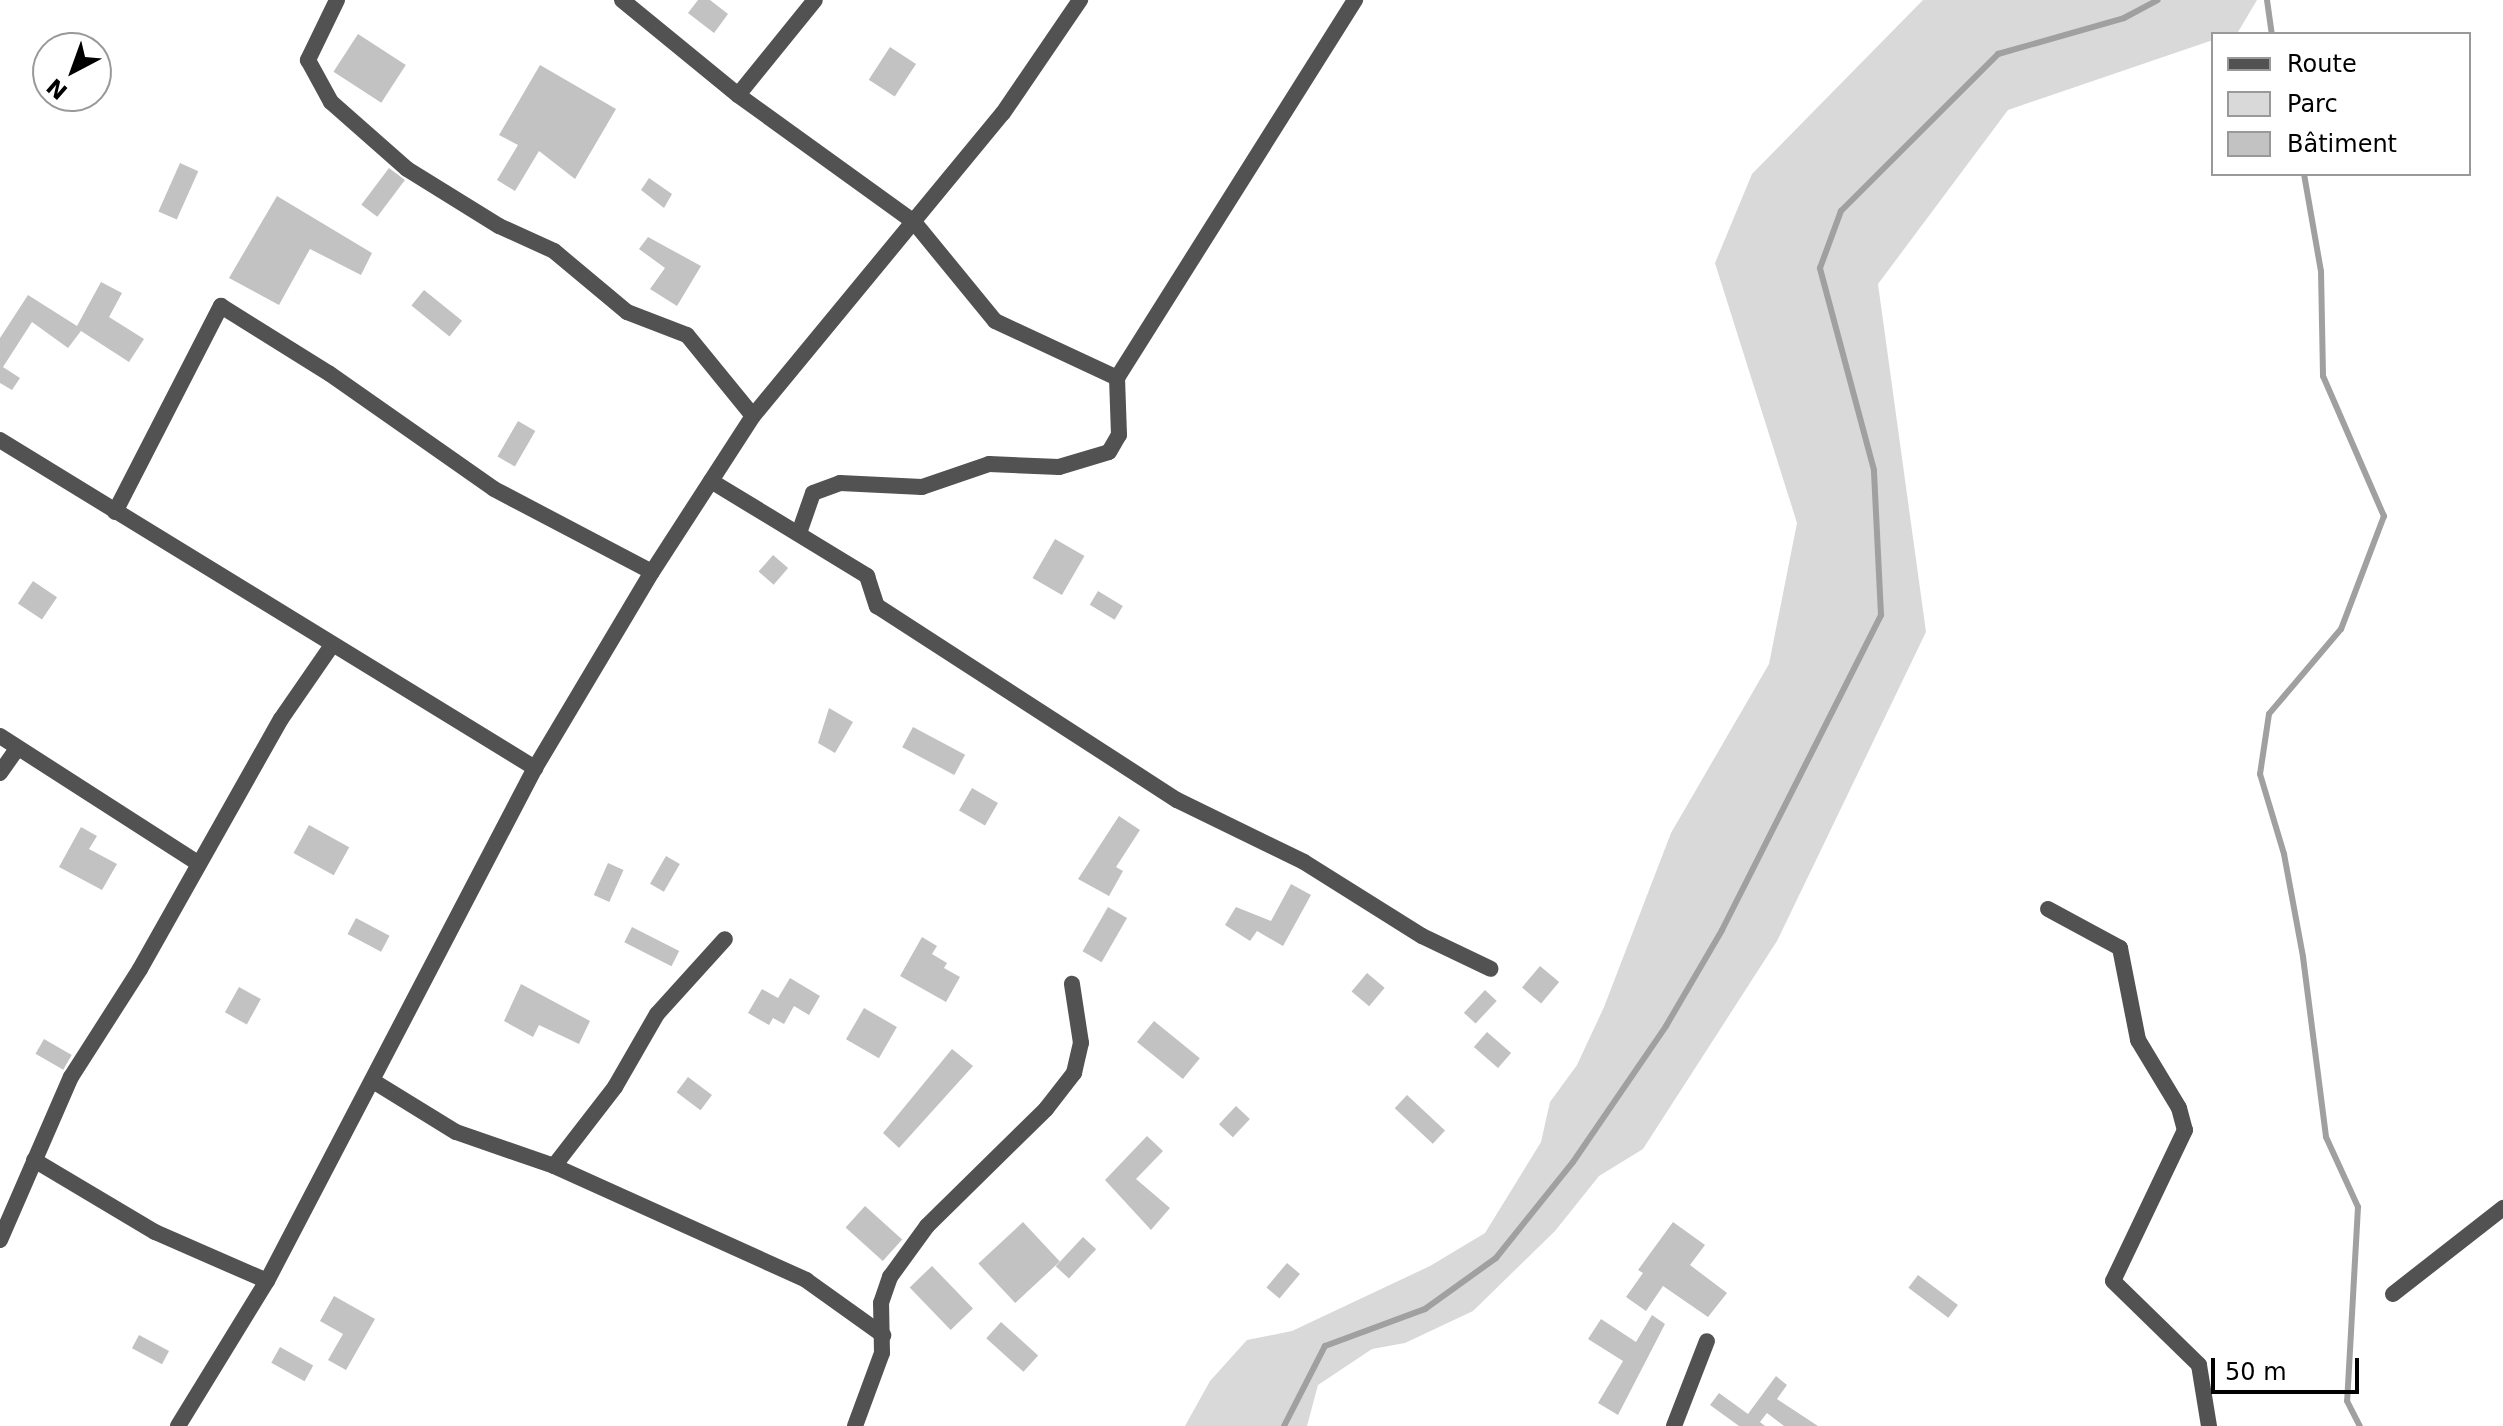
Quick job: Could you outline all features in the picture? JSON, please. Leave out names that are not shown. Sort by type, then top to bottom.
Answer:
[{"type":"street","points":[[337,0],[308,60],[331,102],[407,169],[499,226],[554,251],[627,312],[687,335],[753,416]]},
{"type":"street","points":[[622,0],[738,95],[914,222],[995,321],[1117,378]]},
{"type":"street","points":[[738,95],[815,0]]},
{"type":"street","points":[[178,1426],[267,1281],[535,768],[652,572],[753,416],[1003,113],[1080,0]]},
{"type":"street","points":[[799,533],[813,493],[840,483],[922,487],[989,464],[1059,467],[1109,452],[1119,435],[1117,378],[1355,0]]},
{"type":"street","points":[[115,512],[221,306],[330,374],[494,489],[652,572]]},
{"type":"street","points":[[0,440],[535,768]]},
{"type":"street","points":[[711,481],[869,578],[877,606],[1177,800],[1304,862],[1422,936],[1491,969]]},
{"type":"street","points":[[0,1240],[71,1077],[281,719],[332,645]]},
{"type":"street","points":[[0,736],[16,750],[198,863]]},
{"type":"street","points":[[0,773],[16,750]]},
{"type":"street","points":[[2048,909],[2120,948],[2138,1040],[2179,1108],[2185,1130],[2113,1281],[2199,1365],[2209,1426]]},
{"type":"street","points":[[554,1166],[615,1087],[657,1014],[725,939]]},
{"type":"street","points":[[855,1426],[877,1370],[883,1335],[884,1292],[913,1244],[962,1187],[1046,1109],[1074,1073],[1081,1035],[1072,984]]},
{"type":"street","points":[[373,1081],[456,1132],[554,1166],[806,1280],[883,1335]]},
{"type":"street","points":[[34,1160],[155,1232],[267,1281]]},
{"type":"street","points":[[2393,1294],[2503,1208]]},
{"type":"street","points":[[1674,1426],[1707,1341]]},
{"type":"green space","points":[[1923,0],[2257,0],[2238,32],[2211,32],[2211,41],[2008,110],[1878,284],[1926,632],[1777,941],[1643,1149],[1599,1176],[1555,1231],[1473,1311],[1405,1343],[1372,1349],[1318,1385],[1307,1426],[1185,1426],[1210,1381],[1247,1340],[1292,1331],[1430,1266],[1485,1233],[1541,1142],[1550,1102],[1577,1065],[1604,1007],[1671,833],[1769,664],[1797,523],[1715,263],[1752,174]]},
{"type":"building","points":[[698,0],[710,0],[728,14],[714,33],[688,13]]},
{"type":"building","points":[[358,34],[406,65],[381,103],[333,72]]},
{"type":"building","points":[[890,47],[916,64],[895,97],[869,80]]},
{"type":"building","points":[[540,65],[616,109],[575,179],[539,151],[515,191],[497,180],[518,145],[499,135]]},
{"type":"building","points":[[180,163],[198,171],[177,220],[158,211]]},
{"type":"building","points":[[389,168],[405,180],[377,217],[361,205]]},
{"type":"building","points":[[649,178],[672,194],[664,208],[641,190]]},
{"type":"building","points":[[277,196],[372,253],[361,275],[310,249],[279,305],[229,278]]},
{"type":"building","points":[[648,237],[701,266],[677,306],[650,289],[665,268],[639,249]]},
{"type":"building","points":[[101,282],[122,293],[109,317],[144,339],[129,362],[81,331],[68,348],[32,322],[3,367],[20,378],[12,390],[0,383],[0,338],[28,295],[77,326]]},
{"type":"building","points":[[424,290],[462,321],[449,336],[411,306]]},
{"type":"building","points":[[518,421],[535,431],[515,467],[498,457]]},
{"type":"building","points":[[1055,539],[1084,556],[1062,595],[1032,578]]},
{"type":"building","points":[[773,555],[788,568],[774,585],[759,572]]},
{"type":"building","points":[[33,581],[57,597],[42,620],[18,603]]},
{"type":"building","points":[[1098,591],[1123,606],[1115,620],[1090,605]]},
{"type":"building","points":[[829,708],[853,722],[835,753],[818,743]]},
{"type":"building","points":[[913,727],[965,755],[954,775],[902,747]]},
{"type":"building","points":[[972,788],[998,803],[985,826],[959,811]]},
{"type":"building","points":[[1119,816],[1140,830],[1116,867],[1123,871],[1109,896],[1078,879]]},
{"type":"building","points":[[309,825],[349,847],[334,875],[293,853]]},
{"type":"building","points":[[81,827],[97,836],[89,849],[117,864],[102,890],[59,867]]},
{"type":"building","points":[[666,856],[680,864],[664,892],[650,884]]},
{"type":"building","points":[[608,863],[624,870],[609,902],[594,895]]},
{"type":"building","points":[[1291,884],[1311,895],[1283,946],[1257,931],[1250,941],[1225,925],[1236,907],[1271,921]]},
{"type":"building","points":[[1108,907],[1127,918],[1102,962],[1082,951]]},
{"type":"building","points":[[356,918],[390,936],[381,952],[348,934]]},
{"type":"building","points":[[632,927],[679,951],[672,966],[624,942]]},
{"type":"building","points":[[922,937],[937,946],[932,954],[947,963],[944,968],[960,977],[946,1002],[900,976]]},
{"type":"building","points":[[1540,966],[1559,982],[1541,1004],[1522,987]]},
{"type":"building","points":[[1367,973],[1385,988],[1369,1006],[1352,991]]},
{"type":"building","points":[[790,978],[820,996],[809,1015],[794,1006],[784,1024],[773,1018],[769,1025],[748,1013],[762,989],[778,998]]},
{"type":"building","points":[[521,984],[590,1021],[579,1044],[539,1025],[533,1037],[504,1021]]},
{"type":"building","points":[[239,987],[261,999],[247,1024],[225,1012]]},
{"type":"building","points":[[1485,990],[1497,1001],[1476,1024],[1464,1013]]},
{"type":"building","points":[[864,1008],[897,1027],[879,1058],[846,1039]]},
{"type":"building","points":[[1154,1021],[1200,1058],[1183,1079],[1137,1042]]},
{"type":"building","points":[[1487,1032],[1511,1053],[1498,1068],[1474,1047]]},
{"type":"building","points":[[44,1039],[72,1055],[63,1070],[36,1054]]},
{"type":"building","points":[[952,1049],[973,1066],[899,1148],[883,1133]]},
{"type":"building","points":[[688,1077],[712,1095],[701,1110],[677,1092]]},
{"type":"building","points":[[1407,1095],[1445,1130],[1433,1144],[1395,1108]]},
{"type":"building","points":[[1236,1106],[1250,1119],[1233,1137],[1219,1124]]},
{"type":"building","points":[[1147,1136],[1163,1151],[1136,1179],[1170,1208],[1151,1230],[1105,1180]]},
{"type":"building","points":[[865,1206],[902,1239],[883,1261],[846,1228]]},
{"type":"building","points":[[1023,1222],[1060,1261],[1015,1303],[978,1264]]},
{"type":"building","points":[[1673,1222],[1705,1245],[1690,1265],[1727,1293],[1708,1317],[1663,1286],[1646,1311],[1626,1297],[1643,1273],[1638,1270]]},
{"type":"building","points":[[1083,1237],[1096,1249],[1069,1279],[1056,1266]]},
{"type":"building","points":[[1287,1263],[1300,1274],[1279,1298],[1266,1288]]},
{"type":"building","points":[[932,1266],[973,1308],[951,1330],[910,1288]]},
{"type":"building","points":[[1918,1275],[1958,1305],[1948,1318],[1908,1288]]},
{"type":"building","points":[[334,1296],[375,1319],[346,1370],[328,1360],[343,1334],[320,1321]]},
{"type":"building","points":[[1652,1315],[1665,1324],[1618,1415],[1598,1403],[1623,1361],[1588,1339],[1601,1319],[1636,1342]]},
{"type":"building","points":[[1001,1322],[1038,1355],[1023,1372],[986,1338]]},
{"type":"building","points":[[139,1335],[169,1351],[162,1364],[132,1348]]},
{"type":"building","points":[[280,1347],[313,1365],[305,1381],[271,1363]]},
{"type":"building","points":[[1776,1376],[1787,1385],[1777,1399],[1818,1426],[1784,1426],[1767,1413],[1760,1422],[1765,1426],[1739,1426],[1710,1405],[1719,1393],[1748,1414]]},
{"type":"waterway","points":[[1284,1426],[1325,1346],[1425,1309],[1496,1258],[1573,1162],[1666,1026],[1722,930],[1881,615],[1874,470],[1820,268],[1841,211],[1998,54],[2124,18],[2158,0]]},
{"type":"waterway","points":[[2267,0],[2272,32]]},
{"type":"waterway","points":[[2304,176],[2321,271],[2323,376],[2384,516],[2341,629],[2269,714],[2260,774],[2284,854],[2303,957],[2326,1137],[2358,1207],[2347,1401],[2360,1426]]}]
